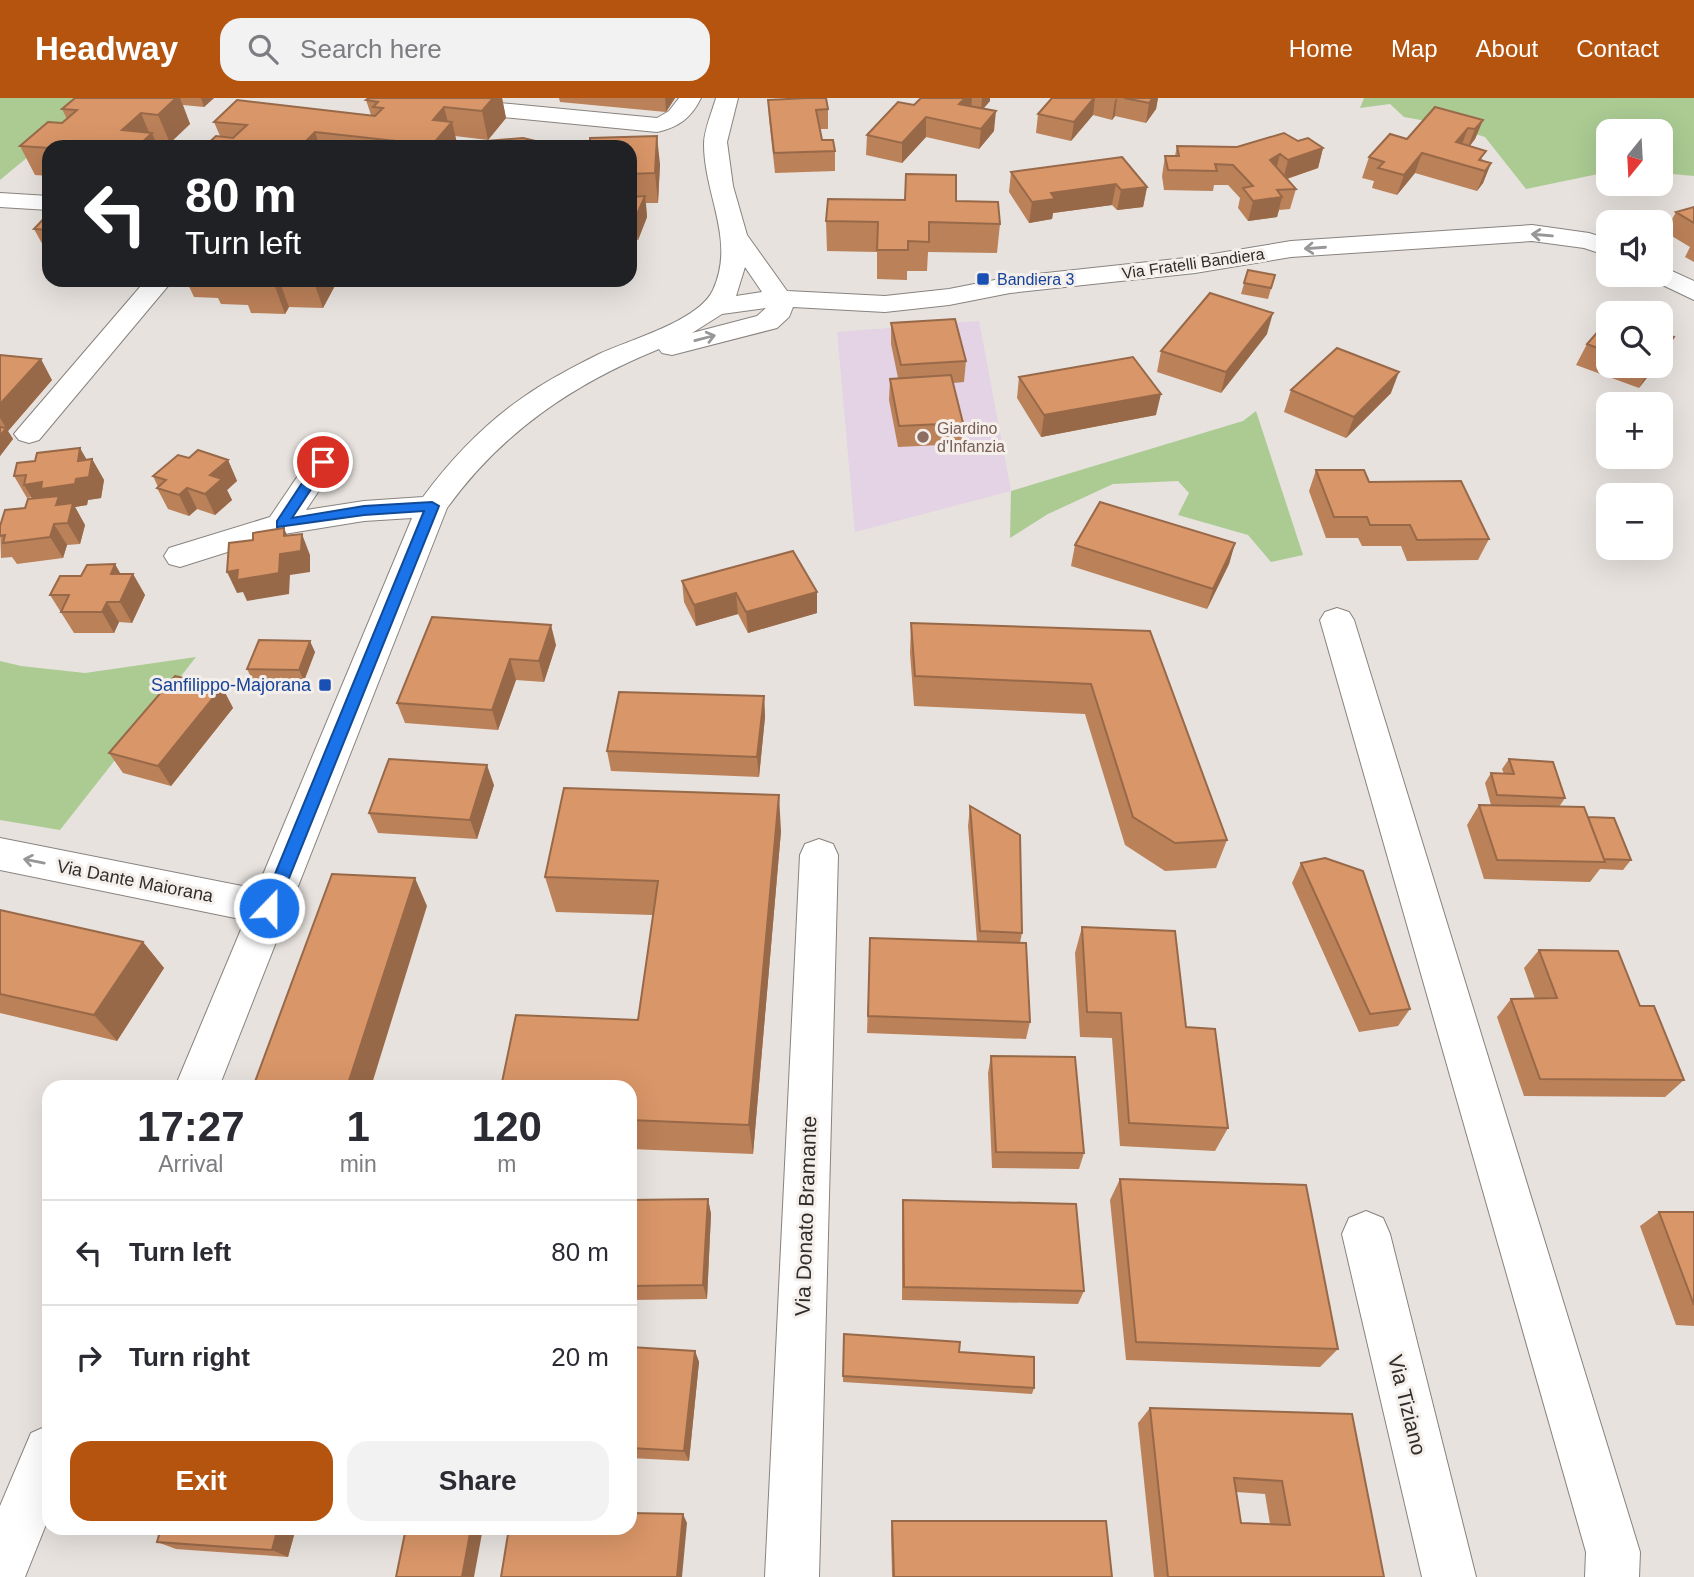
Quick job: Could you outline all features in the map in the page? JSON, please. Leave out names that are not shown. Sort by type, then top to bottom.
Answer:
[{"type":"street","points":[[380,98],[657,125],[669,122],[686,108],[690,98]]},
{"type":"street","points":[[727,98],[715,142],[721,186],[735,235],[773,310]]},
{"type":"street","points":[[0,200],[42,203]]},
{"type":"street","name":"Via Fratelli Bandiera","points":[[773,310],[813,317],[922,315],[995,309],[1010,304],[1014,299],[1010,285],[1195,265],[1291,250],[1532,233],[1596,244]]},
{"type":"street","points":[[200,1080],[432,506],[452,477],[490,436],[514,416],[592,368],[715,307],[728,285],[735,235]]},
{"type":"street","points":[[1673,281],[1694,292]]},
{"type":"street","points":[[39,436],[155,287]]},
{"type":"street","points":[[715,307],[773,310]]},
{"type":"street","points":[[592,368],[773,310]]},
{"type":"street","points":[[281,524],[323,462]]},
{"type":"street","points":[[180,556],[281,524],[364,511],[432,506]]},
{"type":"street","points":[[1337,620],[1614,1552],[1612,1577]]},
{"type":"street","name":"Via Dante Maiorana","points":[[0,854],[269,908]]},
{"type":"street","name":"Via Donato Bramante","points":[[792,1577],[819,855]]},
{"type":"street","name":"Via Tiziano","points":[[1366,1234],[1448,1577]]},
{"type":"street","points":[[0,1572],[42,1468]]},
{"type":"shaded area","name":"Giardino d'Infanzia","points":[[979,321],[1011,491],[855,532],[837,332]]},
{"type":"green space","points":[[0,98],[99,98],[48,140],[42,140],[42,145],[0,180]]},
{"type":"green space","points":[[1364,98],[1694,98],[1694,176],[1673,174],[1673,119],[1596,119],[1596,174],[1526,189],[1485,137],[1443,124],[1404,117],[1390,104],[1360,108]]},
{"type":"green space","points":[[1256,411],[1303,555],[1271,562],[1248,535],[1178,515],[1189,493],[1178,481],[1113,484],[1048,514],[1010,538],[1011,491],[1243,421]]},
{"type":"green space","points":[[196,657],[60,830],[0,820],[0,661],[85,673]]},
{"type":"building","points":[[75,98],[176,98],[158,115],[141,113],[122,130],[152,133],[144,140],[42,140],[42,148],[20,146],[48,122],[62,123],[77,110],[62,109]]},
{"type":"building","points":[[493,98],[482,111],[444,107],[433,120],[452,122],[436,140],[387,140],[315,132],[307,140],[212,140],[216,136],[233,138],[247,125],[214,122],[237,100],[375,116],[383,108],[373,107],[378,102],[366,100]]},
{"type":"building","points":[[826,98],[828,109],[816,110],[822,140],[833,140],[835,151],[774,153],[768,100]]},
{"type":"building","points":[[921,98],[965,98],[959,104],[996,111],[981,129],[926,117],[902,143],[867,135],[898,102],[914,105]]},
{"type":"building","points":[[1052,98],[1094,98],[1074,122],[1038,114]]},
{"type":"building","points":[[1124,98],[1153,98],[1149,103]]},
{"type":"building","points":[[1435,107],[1483,120],[1475,129],[1468,128],[1456,142],[1486,151],[1479,160],[1491,163],[1485,171],[1422,153],[1404,175],[1378,168],[1384,162],[1369,157],[1390,134],[1407,139]]},
{"type":"building","points":[[1284,133],[1298,141],[1308,138],[1323,148],[1288,160],[1280,154],[1270,160],[1296,189],[1277,190],[1282,197],[1253,201],[1243,188],[1253,186],[1233,165],[1215,164],[1217,171],[1168,170],[1165,156],[1179,156],[1177,146],[1237,147]]},
{"type":"building","points":[[657,136],[655,173],[637,174],[637,140],[590,138]]},
{"type":"building","points":[[523,138],[531,140],[498,140]]},
{"type":"building","points":[[1122,157],[1147,187],[1121,190],[1116,184],[1051,193],[1055,199],[1032,202],[1011,172]]},
{"type":"building","points":[[906,174],[956,175],[956,201],[998,202],[1000,224],[929,222],[929,242],[908,241],[908,250],[877,250],[878,222],[826,221],[828,199],[905,200]]},
{"type":"building","points":[[645,196],[637,214],[637,197]]},
{"type":"building","points":[[1694,207],[1694,223],[1676,212]]},
{"type":"building","points":[[42,220],[42,230],[34,229]]},
{"type":"building","points":[[1248,270],[1275,275],[1271,288],[1244,283]]},
{"type":"building","points":[[1210,293],[1273,313],[1226,372],[1161,351]]},
{"type":"building","points":[[955,319],[966,361],[901,365],[891,323]]},
{"type":"building","points":[[1596,334],[1596,347],[1587,344]]},
{"type":"building","points":[[1337,348],[1399,372],[1354,417],[1291,390]]},
{"type":"building","points":[[0,355],[41,359],[0,404]]},
{"type":"building","points":[[1133,357],[1161,394],[1044,415],[1019,377]]},
{"type":"building","points":[[951,375],[963,423],[899,426],[890,379]]},
{"type":"building","points":[[80,448],[78,461],[92,459],[89,477],[76,479],[75,484],[41,489],[42,482],[24,485],[26,475],[14,476],[17,463],[35,461],[37,453]]},
{"type":"building","points":[[198,450],[228,460],[210,475],[222,479],[205,494],[187,488],[179,495],[157,488],[166,480],[153,476],[178,455],[189,458]]},
{"type":"building","points":[[1316,470],[1364,470],[1369,482],[1461,481],[1489,539],[1417,540],[1410,525],[1370,525],[1367,517],[1334,517]]},
{"type":"building","points":[[59,496],[56,505],[73,503],[68,523],[54,524],[50,537],[3,543],[5,535],[0,536],[0,526],[5,510],[25,508],[28,499]]},
{"type":"building","points":[[1100,502],[1235,543],[1213,589],[1075,545]]},
{"type":"building","points":[[284,528],[284,536],[302,534],[301,551],[280,554],[279,573],[237,580],[238,570],[227,572],[229,543],[253,540],[253,533]]},
{"type":"building","points":[[793,551],[817,592],[746,612],[736,593],[694,605],[682,581]]},
{"type":"building","points":[[115,564],[111,574],[133,574],[120,602],[107,602],[102,612],[61,612],[69,595],[50,595],[60,576],[81,576],[87,565]]},
{"type":"building","points":[[432,617],[551,625],[539,661],[510,659],[492,710],[397,703]]},
{"type":"building","points":[[911,623],[1150,631],[1227,840],[1175,843],[1133,817],[1091,684],[915,676]]},
{"type":"building","points":[[259,640],[310,641],[299,670],[247,669]]},
{"type":"building","points":[[175,676],[222,687],[158,766],[109,753]]},
{"type":"building","points":[[619,692],[764,696],[757,757],[607,751]]},
{"type":"building","points":[[389,759],[487,765],[470,820],[369,813]]},
{"type":"building","points":[[1509,759],[1553,762],[1565,798],[1497,795],[1491,773],[1514,774]]},
{"type":"building","points":[[564,788],[779,795],[749,1125],[637,1120],[637,1080],[502,1080],[516,1015],[638,1020],[658,881],[545,877]]},
{"type":"building","points":[[1479,805],[1584,807],[1605,862],[1497,860]]},
{"type":"building","points":[[970,806],[1020,835],[1022,933],[980,931]]},
{"type":"building","points":[[1588,817],[1614,818],[1631,860],[1604,859]]},
{"type":"building","points":[[1325,858],[1363,871],[1410,1009],[1370,1014],[1301,863]]},
{"type":"building","points":[[332,874],[415,878],[349,1080],[256,1080]]},
{"type":"building","points":[[0,910],[143,942],[94,1015],[0,994]]},
{"type":"building","points":[[1082,927],[1175,931],[1186,1027],[1215,1029],[1228,1128],[1129,1123],[1121,1013],[1087,1012]]},
{"type":"building","points":[[870,938],[1026,943],[1030,1022],[868,1016]]},
{"type":"building","points":[[1539,950],[1618,951],[1640,1006],[1654,1006],[1684,1080],[1540,1079],[1511,999],[1557,998]]},
{"type":"building","points":[[991,1056],[1075,1057],[1084,1153],[996,1152]]},
{"type":"building","points":[[1120,1179],[1306,1185],[1338,1349],[1136,1342]]},
{"type":"building","points":[[708,1199],[703,1285],[637,1286],[637,1200]]},
{"type":"building","points":[[903,1200],[1076,1204],[1084,1291],[904,1287]]},
{"type":"building","points":[[1659,1212],[1694,1212],[1694,1305]]},
{"type":"building","points":[[844,1334],[960,1342],[959,1352],[1034,1357],[1034,1388],[843,1376]]},
{"type":"building","points":[[637,1347],[695,1351],[684,1451],[637,1448]]},
{"type":"building","points":[[1150,1408],[1352,1414],[1384,1577],[1168,1577]],"holes":[[[1234,1478],[1282,1481],[1290,1525],[1241,1523]]]},
{"type":"building","points":[[637,1513],[683,1514],[677,1577],[501,1577],[508,1535],[637,1535]]},
{"type":"building","points":[[892,1521],[1106,1521],[1112,1577],[894,1577]]},
{"type":"building","points":[[159,1535],[276,1535],[272,1550],[157,1542]]},
{"type":"building","points":[[405,1535],[470,1535],[462,1577],[396,1577]]},
{"type":"place","name":"Bandiera 3","points":[[983,279]]},
{"type":"place","name":"Giardino d'Infanzia","points":[[923,437]]},
{"type":"place","name":"Sanfilippo-Majorana","points":[[325,685]]},
{"type":"route","points":[[269,908],[432,506],[364,511],[281,524],[323,462]]}]
